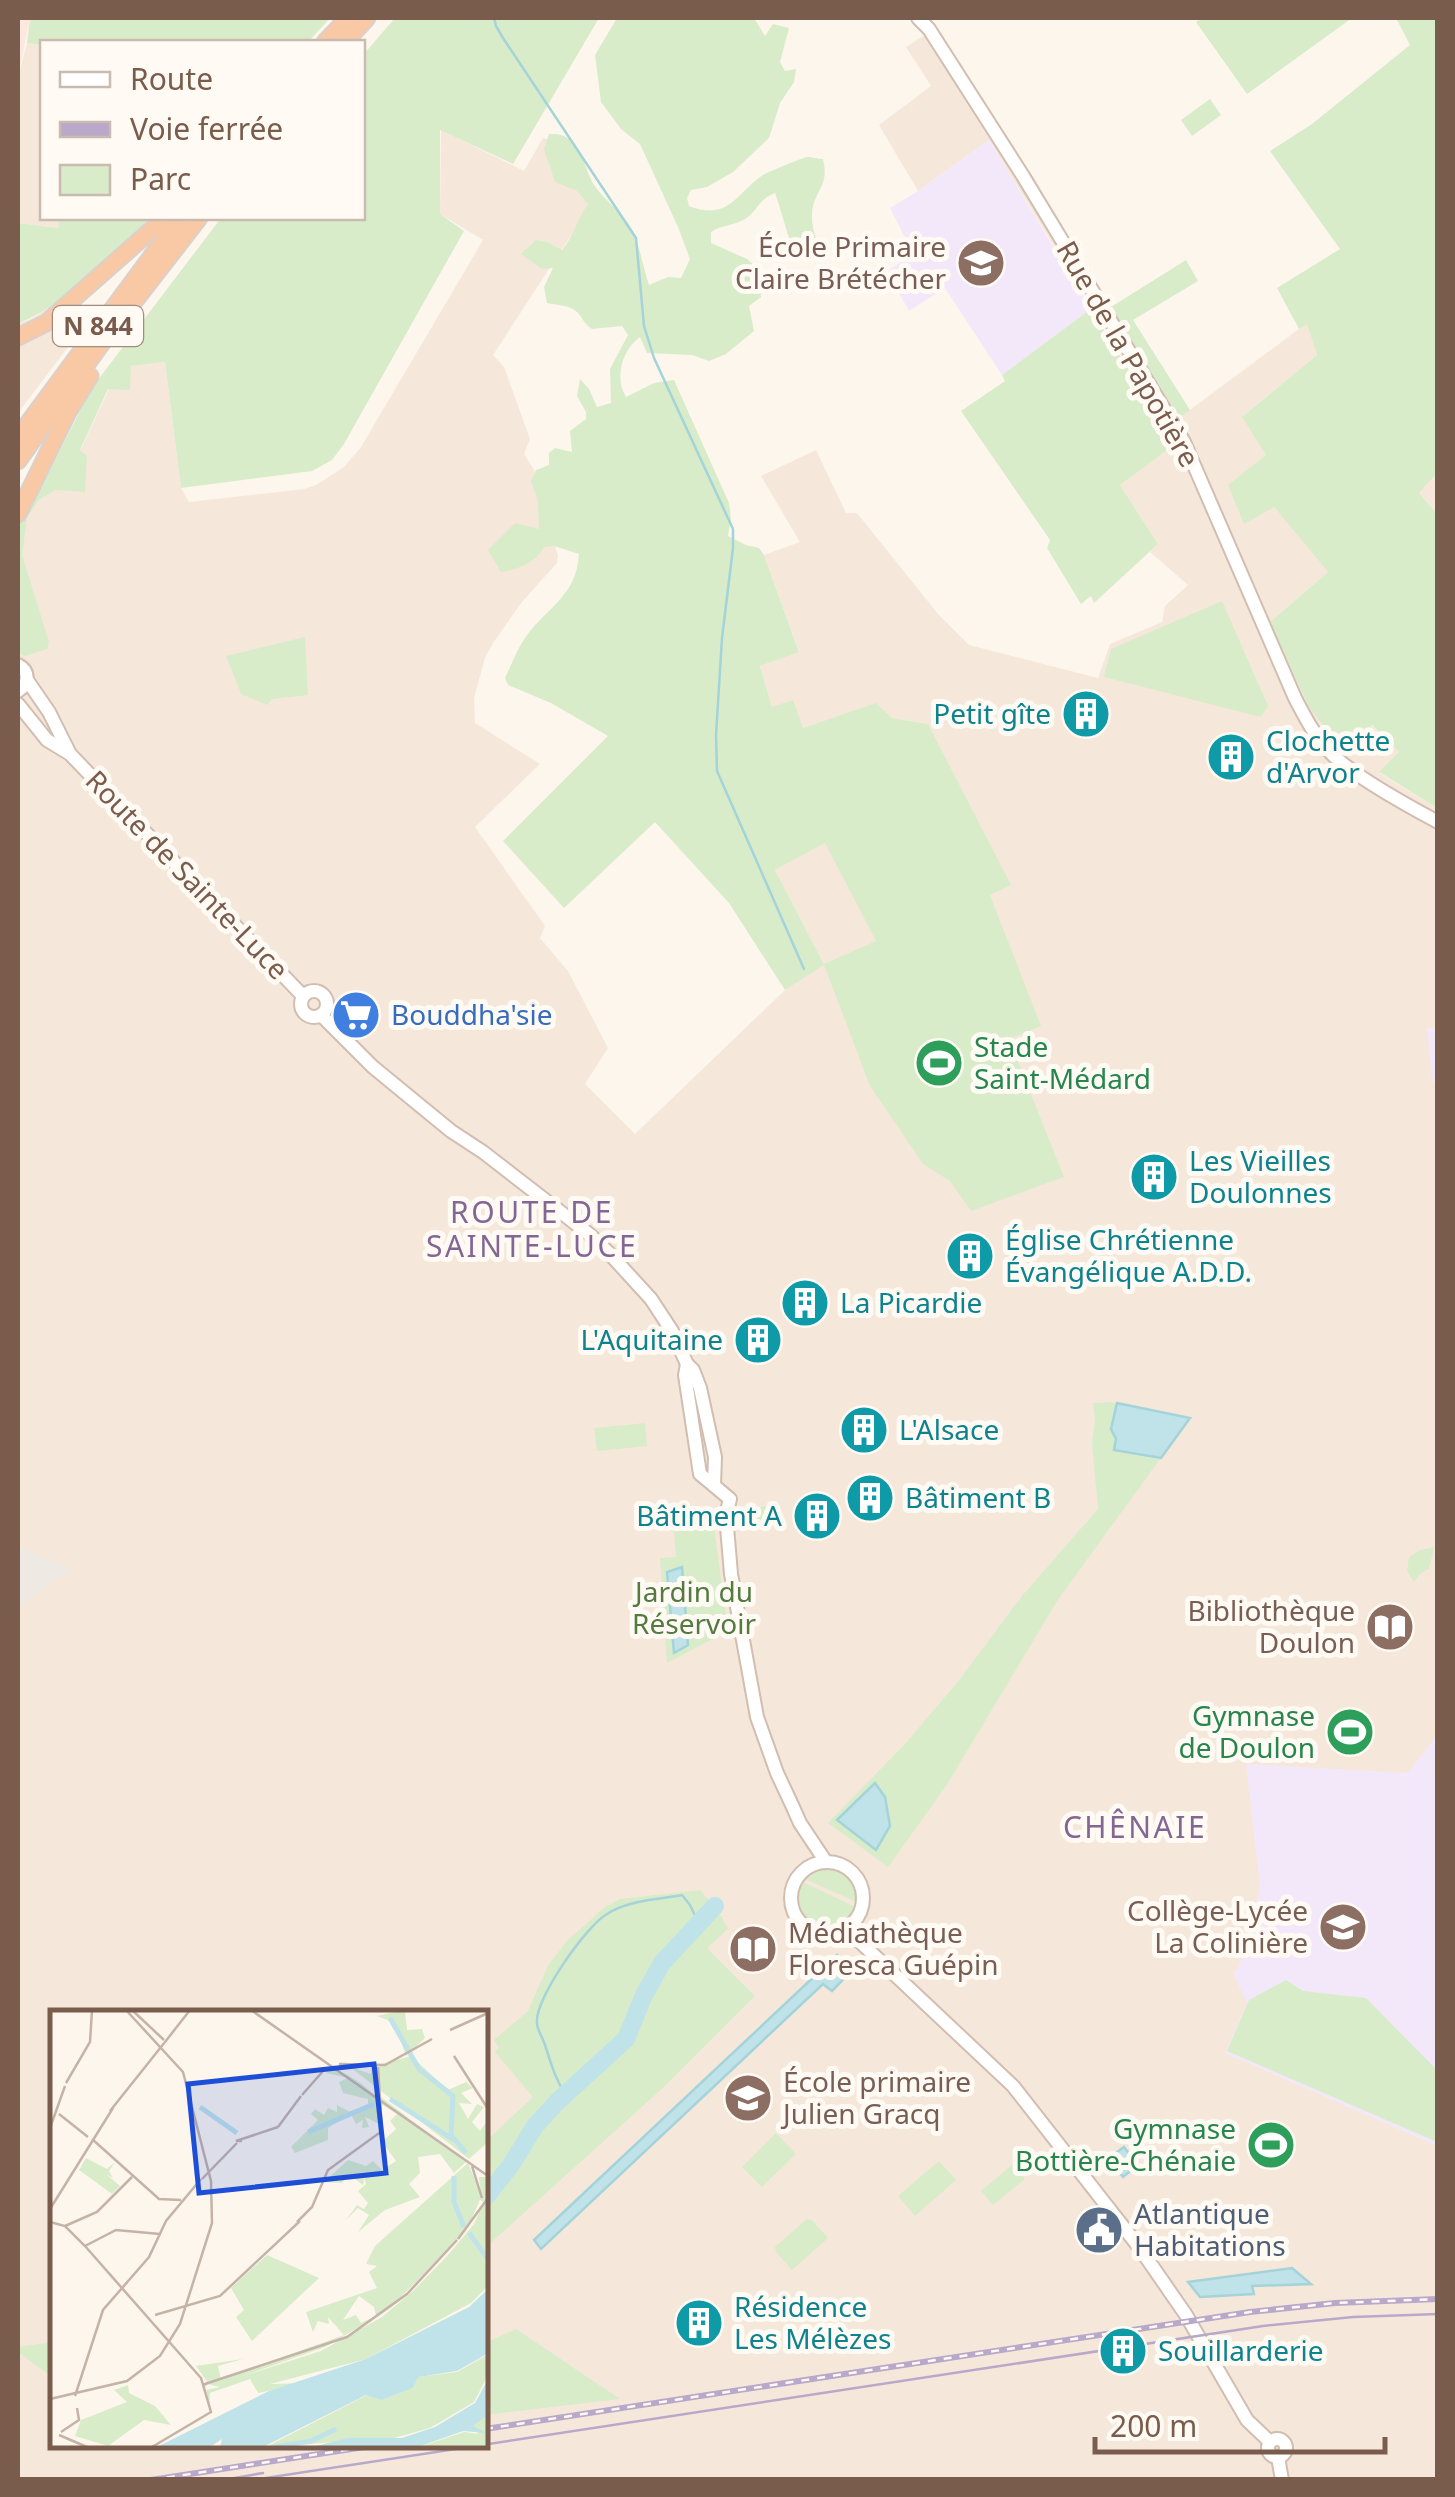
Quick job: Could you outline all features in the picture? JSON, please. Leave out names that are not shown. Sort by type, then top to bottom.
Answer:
[{"type":"highway","points":[[328,40],[348,18]]},
{"type":"highway","points":[[347,40],[367,18]]},
{"type":"highway","points":[[18,336],[46,322],[163,220]]},
{"type":"highway","name":"N 844","points":[[18,437],[179,220]]},
{"type":"highway","name":"N 844","points":[[18,461],[197,220]]},
{"type":"highway","points":[[18,514],[68,412],[98,364],[100,347]]},
{"type":"street","name":"Rue de la Papotière","points":[[918,18],[929,29],[1023,176],[1184,442],[1295,698],[1312,728],[1331,754],[1438,822]]},
{"type":"street","name":"Route de Sainte-Luce","points":[[18,664],[26,672],[22,686],[48,712],[70,754]]},
{"type":"street","name":"Route de Sainte-Luce","points":[[18,704],[46,740],[70,754],[304,996],[304,1012],[322,1015],[373,1067],[610,1252],[660,1313],[687,1364],[685,1376],[700,1474],[730,1499],[726,1515],[732,1574],[757,1717],[800,1823],[826,1862]]},
{"type":"street","name":"Route de Sainte-Luce","points":[[800,1823],[808,1867]]},
{"type":"street","points":[[826,1862],[847,1868],[859,1884],[862,1906],[848,1927],[824,1934],[796,1918],[792,1890],[808,1867],[826,1862]]},
{"type":"street","points":[[848,1927],[1013,2086],[1125,2228],[1204,2344],[1247,2420],[1270,2442],[1268,2451],[1278,2456],[1282,2480]]},
{"type":"shaded area","points":[[18,18],[30,18],[18,77]]},
{"type":"shaded area","points":[[936,28],[1179,418],[1307,323],[1317,355],[1243,416],[1266,455],[1274,507],[1328,572],[1270,622],[1309,707],[1371,725],[1399,752],[1379,773],[1437,808],[1437,2479],[18,2479],[18,1608],[70,1568],[18,1547],[18,645],[20,654],[26,574],[22,541],[27,518],[39,500],[56,490],[80,451],[109,389],[131,366],[165,362],[181,488],[189,502],[304,489],[344,467],[361,447],[483,240],[440,214],[441,130],[524,171],[543,138],[564,146],[592,203],[493,355],[504,367],[530,439],[524,454],[534,470],[557,563],[493,643],[474,698],[475,723],[540,764],[475,827],[545,926],[540,938],[568,971],[608,1048],[585,1084],[635,1134],[785,990],[824,964],[775,870],[826,842],[928,724],[891,718],[875,704],[803,728],[772,707],[760,666],[799,651],[764,555],[800,542],[761,476],[816,450],[846,513],[857,513],[938,614],[969,645],[1098,678],[1110,644],[1162,622],[1165,606],[1188,585],[1150,552],[1158,544],[1120,485],[1175,443],[989,140],[918,191],[879,125],[931,86],[906,47]]},
{"type":"shaded area","points":[[27,43],[40,45],[40,220],[59,220],[58,228],[18,223],[18,77]]},
{"type":"shaded area","name":"École Primaire Claire Brétécher","points":[[989,140],[1091,309],[1002,375],[945,288],[909,311],[887,272],[913,253],[890,208]]},
{"type":"shaded area","points":[[56,302],[71,343],[18,413],[18,323]]},
{"type":"shaded area","points":[[1437,472],[1437,514],[1419,493]]},
{"type":"shaded area","points":[[1438,1027],[1437,1086],[1432,1079],[1427,1028]]},
{"type":"shaded area","points":[[18,1547],[71,1568],[18,1608]]},
{"type":"shaded area","name":"Collège-Lycée La Colinière","points":[[1437,1735],[1437,2146],[1225,2053],[1247,2003],[1233,1973],[1239,1967],[1260,1887],[1246,1764],[1408,1773]]},
{"type":"green space","points":[[30,18],[330,18],[310,40],[27,43]]},
{"type":"green space","points":[[395,18],[599,18],[513,164],[440,130],[440,214],[464,231],[332,460],[312,471],[181,488],[165,362],[131,366],[130,390],[108,389],[80,450],[87,456],[85,492],[56,490],[39,500],[27,518],[22,555],[49,642],[47,649],[20,654],[18,526],[91,389],[219,220],[365,220],[365,53]]},
{"type":"green space","points":[[617,18],[754,18],[765,36],[773,24],[789,28],[780,62],[785,71],[796,69],[794,82],[780,103],[769,138],[733,172],[707,187],[691,190],[687,198],[689,206],[703,210],[723,208],[766,173],[807,157],[823,159],[823,183],[812,215],[819,256],[797,258],[775,193],[743,220],[711,232],[711,243],[747,259],[757,268],[761,297],[749,306],[754,331],[726,354],[709,361],[692,355],[647,353],[640,337],[622,365],[622,390],[626,397],[654,383],[674,380],[729,503],[728,536],[759,548],[764,555],[799,652],[760,666],[772,707],[793,700],[803,728],[876,703],[892,718],[928,724],[1011,885],[990,895],[1041,1026],[1009,1039],[1064,1177],[971,1211],[950,1181],[923,1164],[870,1086],[824,965],[785,990],[729,903],[655,822],[564,908],[503,841],[608,736],[551,703],[508,685],[505,678],[523,641],[572,582],[579,554],[544,547],[526,564],[501,572],[488,550],[515,523],[539,529],[538,501],[531,481],[536,470],[549,465],[549,453],[555,448],[572,452],[570,431],[586,419],[577,396],[580,379],[597,407],[611,403],[610,369],[628,335],[622,326],[592,329],[574,310],[547,303],[544,287],[553,268],[542,269],[521,254],[536,240],[562,250],[588,204],[577,191],[555,182],[544,149],[549,134],[563,136],[575,146],[597,189],[633,231],[649,285],[668,277],[681,278],[690,259],[640,144],[621,129],[601,102],[595,55]],"holes":[[[825,843],[876,941],[824,964],[775,870]]]},
{"type":"green space","points":[[1202,18],[1352,18],[1247,94],[1196,22]]},
{"type":"green space","points":[[1396,18],[1437,18],[1438,472],[1419,493],[1437,514],[1437,808],[1379,772],[1399,752],[1372,725],[1343,750],[1309,707],[1270,622],[1328,572],[1274,507],[1244,524],[1228,485],[1266,455],[1242,417],[1317,355],[1307,324],[1299,329],[1277,288],[1340,249],[1270,151],[1312,124],[1410,45]]},
{"type":"green space","points":[[1210,99],[1221,115],[1192,136],[1181,120]]},
{"type":"green space","points":[[59,220],[148,220],[70,293],[18,323],[18,223],[58,228]]},
{"type":"green space","points":[[1186,260],[1198,281],[1133,320],[1190,410],[1179,418],[1111,307]]},
{"type":"green space","points":[[1091,309],[1175,444],[1120,485],[1158,544],[1094,603],[1091,596],[1081,604],[1047,548],[1050,540],[961,411],[1005,381],[1002,375]]},
{"type":"green space","points":[[1222,601],[1268,706],[1261,717],[1104,677],[1111,649]]},
{"type":"green space","points":[[305,637],[308,695],[272,699],[267,705],[241,694],[226,656]]},
{"type":"green space","points":[[1109,1402],[1190,1418],[1059,1598],[946,1786],[888,1867],[828,1823],[905,1744],[1022,1596],[1098,1509],[1093,1403]]},
{"type":"green space","points":[[645,1423],[647,1446],[597,1451],[594,1428]]},
{"type":"green space","points":[[772,1504],[780,1516],[744,1522],[746,1511]]},
{"type":"green space","name":"Jardin du Réservoir","points":[[714,1527],[728,1631],[667,1663],[660,1558],[676,1557],[674,1531]]},
{"type":"green space","points":[[1434,1547],[1429,1569],[1414,1582],[1407,1571],[1409,1557]]},
{"type":"green space","points":[[822,1868],[847,1877],[856,1902],[803,1878]]},
{"type":"green space","points":[[801,1881],[855,1907],[835,1926],[813,1925],[798,1908]]},
{"type":"green space","points":[[700,1890],[728,1929],[707,1948],[755,1996],[665,2086],[488,2245],[488,2139],[533,2097],[495,2052],[499,2048],[494,2040],[528,2011],[548,1965],[567,1941],[605,1907],[620,1899]]},
{"type":"green space","points":[[1286,1980],[1303,1991],[1366,1998],[1437,2070],[1437,2142],[1227,2051],[1249,2000]]},
{"type":"green space","points":[[776,2133],[796,2154],[762,2187],[742,2167]]},
{"type":"green space","points":[[939,2161],[956,2180],[915,2216],[898,2196]]},
{"type":"green space","points":[[1013,2164],[1025,2179],[993,2205],[981,2191]]},
{"type":"green space","points":[[807,2219],[828,2238],[792,2270],[775,2247]]},
{"type":"green space","points":[[516,2329],[620,2399],[488,2415],[488,2342]]},
{"type":"green space","points":[[50,2339],[50,2376],[18,2352],[18,2347]]},
{"type":"water","points":[[1117,1403],[1190,1418],[1161,1458],[1114,1450],[1116,1439],[1111,1429]]},
{"type":"water","points":[[682,1567],[688,1645],[674,1653],[667,1572]]},
{"type":"water","points":[[875,1783],[885,1797],[890,1826],[876,1850],[837,1820]]},
{"type":"water","points":[[837,1955],[853,1969],[832,1991],[823,1984],[541,2249],[534,2240]]},
{"type":"water","points":[[1124,2147],[1138,2165],[1123,2177],[1109,2158]]},
{"type":"water","points":[[1292,2268],[1311,2284],[1252,2286],[1254,2294],[1200,2297],[1188,2282]]},
{"type":"waterway","points":[[494,18],[503,38],[636,238],[644,326],[654,358],[733,529],[722,638],[717,771],[804,969]]},
{"type":"waterway","points":[[566,2095],[537,2023],[552,1982],[575,1948],[607,1914],[643,1901],[682,1895],[699,1924]]},
{"type":"waterway","points":[[488,2194],[535,2126],[626,2039],[662,1963],[715,1906]]},
{"type":"tram line","points":[[488,2444],[1263,2326],[1438,2314]]},
{"type":"tram line","points":[[252,2480],[469,2447]]},
{"type":"tram line","points":[[223,2480],[263,2473]]},
{"type":"railway","points":[[488,2429],[1250,2312],[1335,2303],[1438,2299]]},
{"type":"railway","points":[[151,2480],[365,2447]]},
{"type":"place","name":"École Primaire Claire Brétécher","points":[[981,263]]},
{"type":"place","name":"Petit gîte","points":[[1086,714]]},
{"type":"place","name":"Clochette d'Arvor","points":[[1231,757]]},
{"type":"place","name":"Bouddha'sie","points":[[356,1015]]},
{"type":"place","name":"Stade Saint-Médard","points":[[939,1063]]},
{"type":"place","name":"Les Vieilles Doulonnes","points":[[1154,1177]]},
{"type":"place","name":"Église Chrétienne Évangélique A.D.D.","points":[[970,1256]]},
{"type":"place","name":"La Picardie","points":[[805,1303]]},
{"type":"place","name":"L'Aquitaine","points":[[758,1340]]},
{"type":"place","name":"L'Alsace","points":[[864,1430]]},
{"type":"place","name":"Bâtiment B","points":[[870,1498]]},
{"type":"place","name":"Bâtiment A","points":[[817,1516]]},
{"type":"place","name":"Bibliothèque Doulon","points":[[1390,1627]]},
{"type":"place","name":"Gymnase de Doulon","points":[[1350,1732]]},
{"type":"place","name":"Collège-Lycée La Colinière","points":[[1343,1927]]},
{"type":"place","name":"Médiathèque Floresca Guépin","points":[[753,1949]]},
{"type":"place","name":"École primaire Julien Gracq","points":[[748,2098]]},
{"type":"place","name":"Gymnase Bottière-Chénaie","points":[[1271,2145]]},
{"type":"place","name":"Atlantique Habitations","points":[[1099,2230]]},
{"type":"place","name":"Résidence Les Mélèzes","points":[[699,2323]]},
{"type":"place","name":"Souillarderie","points":[[1123,2351]]},
{"type":"district","name":"ROUTE DE SAINTE-LUCE","points":[[532,1230]]},
{"type":"district","name":"CHÊNAIE","points":[[1135,1828]]}]
